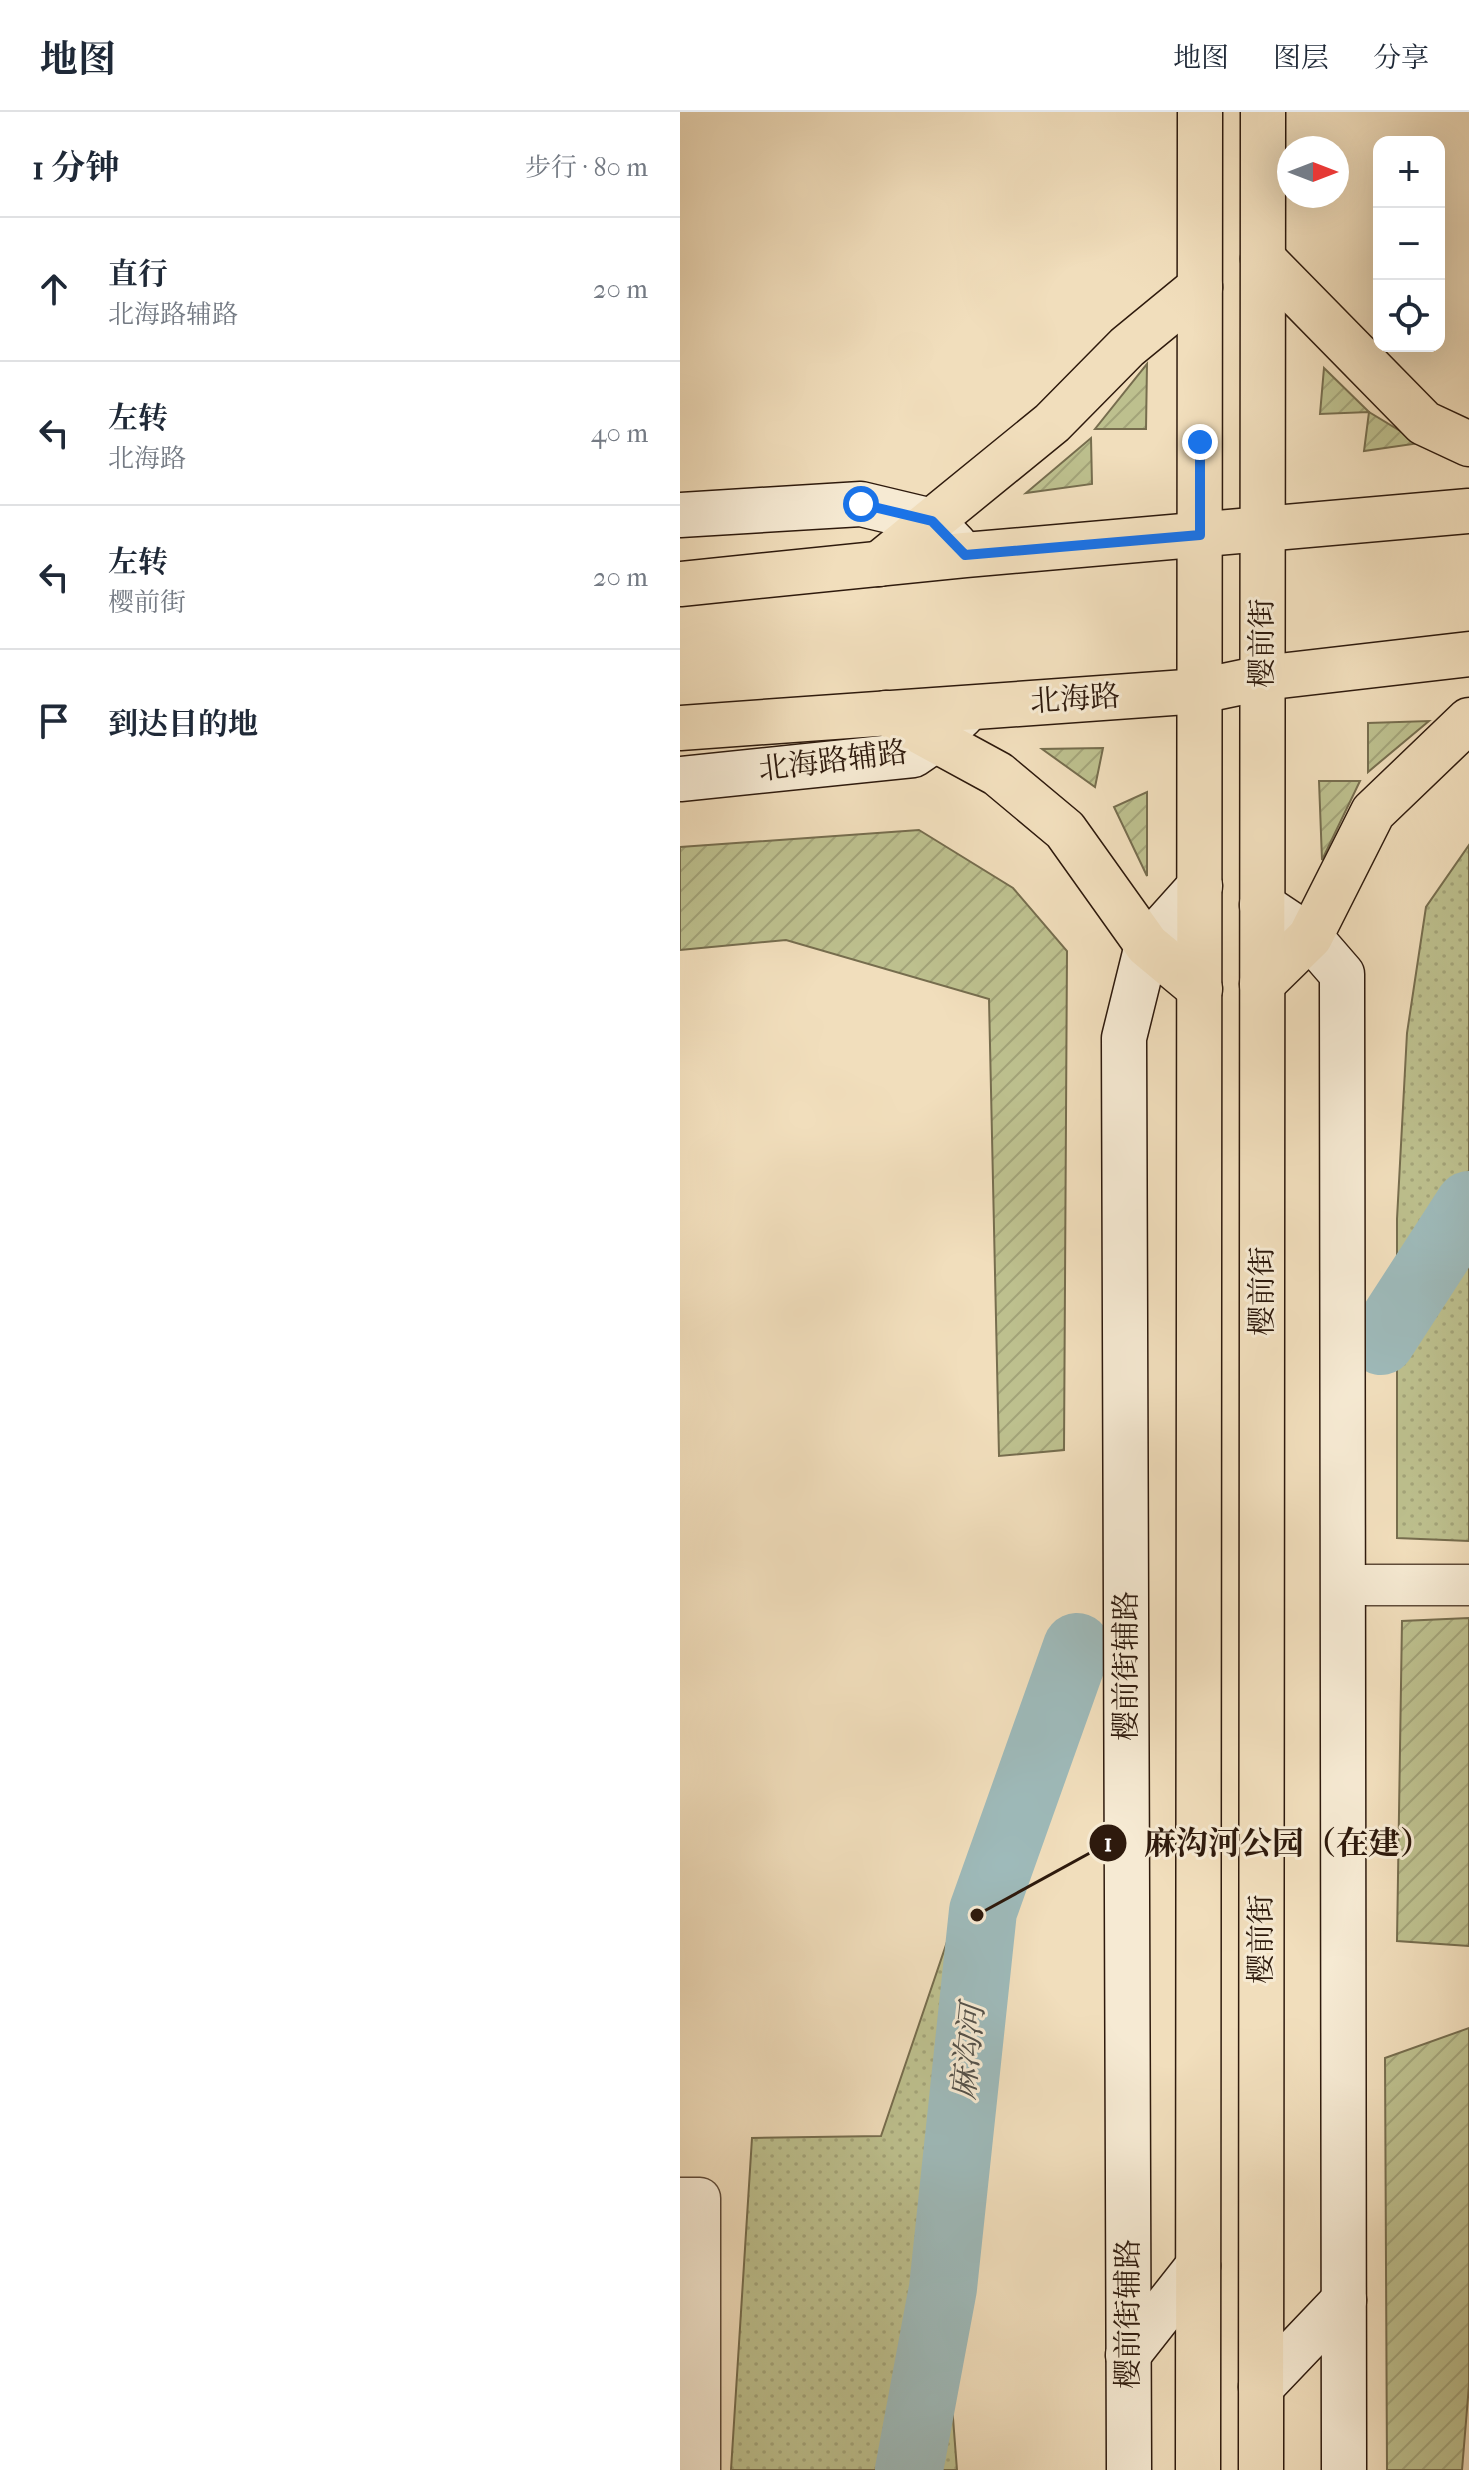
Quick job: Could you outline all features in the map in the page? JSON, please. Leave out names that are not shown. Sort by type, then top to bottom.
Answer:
[{"type":"main road","name":"樱前街","points":[[1198,2470],[1200,112]]},
{"type":"main road","name":"樱前街","points":[[1261,2470],[1263,112]]},
{"type":"main road","points":[[1263,259],[1424,423],[1469,444]]},
{"type":"main road","points":[[879,564],[1052,423],[1127,347],[1200,287]]},
{"type":"main road","points":[[680,584],[1462,508]]},
{"type":"main road","name":"北海路","points":[[680,728],[1200,691],[1262,678],[1469,654]]},
{"type":"main road","points":[[886,713],[998,774],[1065,830],[1147,945],[1200,989]]},
{"type":"main road","points":[[1262,984],[1310,937],[1373,812],[1469,720]]},
{"type":"street","points":[[680,515],[861,504],[932,521],[965,555]]},
{"type":"street","name":"北海路辅路","points":[[680,779],[913,755],[935,740],[971,706]]},
{"type":"street","name":"樱前街辅路","points":[[1129,2470],[1124,1038],[1147,945],[1200,886]]},
{"type":"street","points":[[1262,905],[1310,937],[1342,974],[1344,2470]]},
{"type":"street","points":[[1345,1585],[1469,1585]]},
{"type":"street","points":[[680,2198],[700,2198],[700,2470]]},
{"type":"street","points":[[1128,2355],[1198,2266]]},
{"type":"street","points":[[1261,2387],[1344,2300]]},
{"type":"green space","points":[[1147,364],[1146,429],[1095,429]]},
{"type":"green space","points":[[1324,368],[1369,412],[1320,414]]},
{"type":"green space","points":[[1369,412],[1420,443],[1364,451]]},
{"type":"green space","points":[[1091,438],[1092,484],[1026,493]]},
{"type":"green space","points":[[1429,721],[1368,772],[1368,723]]},
{"type":"green space","points":[[1103,748],[1095,787],[1042,749]]},
{"type":"green space","points":[[1319,781],[1360,781],[1322,860]]},
{"type":"green space","points":[[1147,792],[1147,876],[1114,807]]},
{"type":"green space","points":[[919,830],[1013,888],[1067,951],[1064,1450],[999,1456],[989,999],[786,940],[680,950],[680,847]]},
{"type":"green space","points":[[1469,845],[1469,1541],[1397,1538],[1397,1219],[1407,1033],[1426,907]]},
{"type":"green space","points":[[1469,1618],[1469,1946],[1397,1941],[1402,1621]]},
{"type":"green space","points":[[1031,1695],[943,2288],[957,2470],[731,2470],[752,2138],[881,2136]]},
{"type":"green space","points":[[1469,2028],[1469,2385],[1462,2470],[1387,2470],[1385,2058]]},
{"type":"waterway","name":"麻沟河","points":[[1381,1341],[1469,1205]]},
{"type":"waterway","name":"麻沟河","points":[[909,2470],[943,2288],[983,1911],[1077,1647]]},
{"type":"place","name":"麻沟河公园（在建）","points":[[977,1915]]},
{"type":"route","points":[[861,504],[932,521],[965,555],[1200,535],[1200,442]]}]
